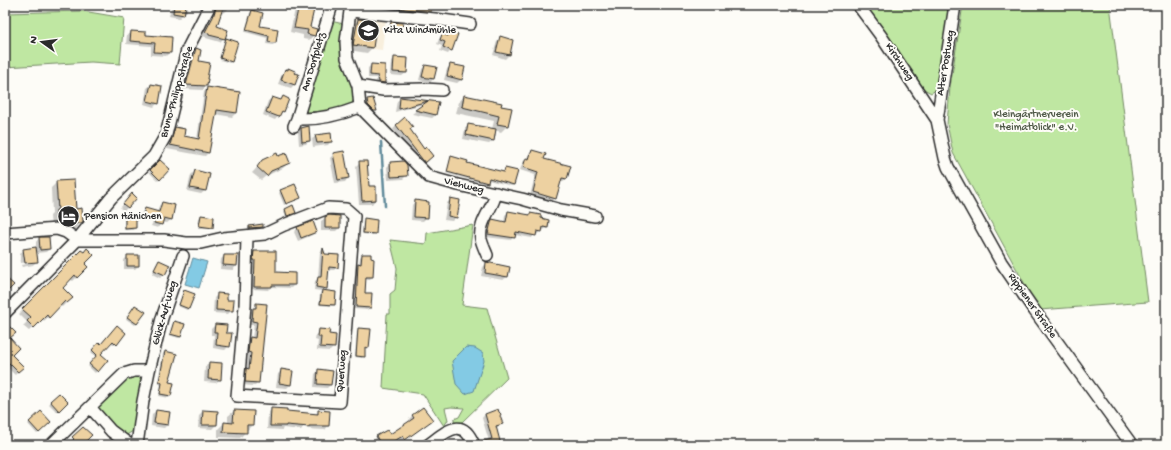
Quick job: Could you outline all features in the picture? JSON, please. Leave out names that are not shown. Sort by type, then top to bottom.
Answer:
[{"type":"street","name":"Bruno-Philipp-Straße","points":[[5,313],[77,240],[111,198],[154,156],[166,135],[186,50],[210,5]]},
{"type":"street","name":"Am Dorfplatz","points":[[332,5],[295,123],[339,115],[360,107]]},
{"type":"street","name":"Kirchweg","points":[[858,5],[938,120]]},
{"type":"street","name":"Alter Postweg","points":[[938,120],[955,5]]},
{"type":"street","points":[[360,107],[358,86],[347,58],[346,42],[350,8],[470,24]]},
{"type":"street","points":[[358,86],[383,90],[442,90]]},
{"type":"street","name":"Viehweg","points":[[360,107],[429,177],[522,199],[561,210],[595,216]]},
{"type":"street","name":"Rippiener Straße","points":[[938,120],[945,158],[963,194],[1001,262],[1038,317],[1132,445]]},
{"type":"street","points":[[487,255],[481,239],[481,234],[484,219],[495,200],[496,193]]},
{"type":"street","name":"Querweg","points":[[77,240],[164,240],[186,244],[201,243],[223,238],[247,237],[265,234],[328,208],[346,209],[354,216],[340,402],[237,396],[245,306],[247,237]]},
{"type":"street","points":[[5,233],[57,229],[66,232],[77,240]]},
{"type":"street","name":"Glück-Auf-Weg","points":[[137,445],[149,371],[162,318],[183,256]]},
{"type":"street","points":[[51,445],[124,374],[134,371],[149,371]]},
{"type":"street","points":[[90,407],[112,431],[130,445]]},
{"type":"street","points":[[428,445],[452,428],[459,427],[464,430],[474,445]]},
{"type":"shaded area","name":"Kita Windmühle","points":[[354,14],[386,17],[382,50],[350,46]]},
{"type":"green space","points":[[864,5],[949,5],[936,90],[931,93],[924,89],[881,26]]},
{"type":"green space","name":"Kleingärtnerverein \"Heimatblick\" e.V.","points":[[963,5],[1110,5],[1148,302],[1039,310],[953,153],[947,124],[950,87]]},
{"type":"green space","points":[[83,11],[124,18],[120,64],[91,62],[5,67],[5,13]]},
{"type":"green space","points":[[330,21],[344,24],[341,52],[344,66],[354,93],[353,100],[351,106],[311,115],[307,113],[305,109]]},
{"type":"green space","points":[[473,225],[462,305],[487,308],[507,378],[462,422],[454,423],[454,419],[459,417],[464,408],[445,408],[448,420],[444,426],[423,394],[383,388],[387,314],[390,314],[390,294],[395,290],[397,268],[390,240],[426,244],[427,233]]},
{"type":"green space","points":[[131,375],[140,378],[142,381],[133,431],[125,436],[108,423],[98,406]]},
{"type":"water","points":[[193,258],[207,262],[199,288],[185,284]]},
{"type":"water","points":[[466,347],[475,348],[483,353],[484,361],[474,391],[465,394],[456,384],[452,361]]},
{"type":"building","points":[[174,5],[186,5],[184,15],[173,13]]},
{"type":"building","points":[[217,5],[224,5],[217,26],[228,30],[225,39],[209,35],[209,33],[205,32],[213,17]]},
{"type":"building","points":[[299,5],[315,5],[310,27],[317,29],[315,36],[307,34],[308,30],[294,28]]},
{"type":"building","points":[[400,5],[432,5],[431,12],[400,8]]},
{"type":"building","points":[[252,10],[263,13],[260,26],[278,29],[276,43],[268,42],[269,36],[246,30]]},
{"type":"building","points":[[358,19],[370,20],[369,27],[376,27],[373,48],[353,45]]},
{"type":"building","points":[[391,22],[403,23],[402,28],[390,26]]},
{"type":"building","points":[[131,31],[146,32],[146,35],[172,37],[171,53],[154,52],[155,43],[130,41]]},
{"type":"building","points":[[449,31],[458,34],[452,51],[443,47],[445,42],[440,40],[442,34],[448,36]]},
{"type":"building","points":[[500,36],[513,40],[510,55],[496,52]]},
{"type":"building","points":[[226,38],[238,42],[232,62],[220,58]]},
{"type":"building","points":[[196,48],[201,50],[199,61],[210,63],[207,86],[186,85]]},
{"type":"building","points":[[394,57],[408,58],[407,73],[393,72]]},
{"type":"building","points":[[371,64],[385,65],[385,83],[379,82],[378,76],[370,75]]},
{"type":"building","points":[[450,64],[465,67],[462,80],[447,76]]},
{"type":"building","points":[[425,65],[437,67],[434,79],[422,77]]},
{"type":"building","points":[[288,68],[295,71],[294,73],[299,74],[295,85],[281,80],[285,69],[288,70]]},
{"type":"building","points":[[151,84],[162,86],[159,104],[147,101]]},
{"type":"building","points":[[207,87],[240,92],[237,113],[217,110],[209,153],[170,145],[175,127],[185,129],[184,136],[199,139]]},
{"type":"building","points":[[464,95],[502,103],[501,106],[512,108],[508,126],[497,124],[499,116],[462,107]]},
{"type":"building","points":[[283,96],[289,99],[284,112],[282,111],[279,117],[266,112],[272,97],[281,100]]},
{"type":"building","points":[[400,97],[439,102],[436,115],[415,110],[428,101],[399,109]]},
{"type":"building","points":[[373,98],[377,111],[374,111],[368,105],[367,99]]},
{"type":"building","points":[[405,117],[413,127],[410,129],[424,149],[426,147],[433,156],[425,163],[396,125]]},
{"type":"building","points":[[468,124],[496,129],[494,141],[466,135]]},
{"type":"building","points":[[309,126],[310,141],[302,142],[301,128]]},
{"type":"building","points":[[331,133],[332,142],[317,143],[315,135]]},
{"type":"building","points":[[532,150],[546,154],[544,159],[571,166],[567,179],[562,178],[556,199],[533,192],[538,172],[523,167],[526,158],[529,159]]},
{"type":"building","points":[[344,151],[349,178],[338,180],[333,153]]},
{"type":"building","points":[[277,153],[278,156],[286,153],[290,163],[271,171],[267,176],[257,167],[262,160]]},
{"type":"building","points":[[451,156],[468,161],[467,163],[504,172],[505,168],[518,171],[514,185],[489,178],[488,183],[447,172]]},
{"type":"building","points":[[160,160],[170,169],[160,180],[150,170]]},
{"type":"building","points":[[359,161],[367,161],[369,186],[376,186],[376,200],[362,201]]},
{"type":"building","points":[[404,161],[407,165],[408,176],[391,177],[390,162]]},
{"type":"building","points":[[195,170],[210,174],[206,191],[190,188]]},
{"type":"building","points":[[74,180],[76,209],[82,208],[83,222],[65,224],[56,222],[56,210],[58,210],[56,181]]},
{"type":"building","points":[[295,184],[301,198],[286,204],[280,190]]},
{"type":"building","points":[[132,193],[137,198],[128,208],[123,204]]},
{"type":"building","points":[[450,198],[460,200],[457,218],[448,216]]},
{"type":"building","points":[[415,200],[429,202],[428,218],[414,217]]},
{"type":"building","points":[[162,202],[175,205],[172,220],[164,218],[162,225],[154,223],[155,219],[143,215],[145,208],[159,212]]},
{"type":"building","points":[[293,205],[296,213],[287,216],[285,209]]},
{"type":"building","points":[[508,211],[530,215],[530,213],[541,215],[541,218],[549,220],[548,228],[543,227],[542,232],[537,231],[536,236],[516,232],[515,238],[488,234],[492,219],[506,222]]},
{"type":"building","points":[[201,215],[214,217],[213,228],[199,226]]},
{"type":"building","points":[[329,215],[340,216],[340,228],[325,228],[325,217]]},
{"type":"building","points":[[125,216],[136,216],[136,228],[125,229]]},
{"type":"building","points":[[364,218],[377,220],[376,234],[363,233]]},
{"type":"building","points":[[313,221],[317,232],[301,238],[297,227]]},
{"type":"building","points":[[263,224],[263,227],[249,228],[249,226]]},
{"type":"building","points":[[39,237],[49,237],[50,249],[40,250]]},
{"type":"building","points":[[36,247],[38,262],[25,263],[23,249]]},
{"type":"building","points":[[87,248],[94,255],[85,264],[88,267],[77,278],[75,275],[63,288],[73,298],[67,303],[65,301],[49,318],[47,315],[34,328],[27,321],[31,317],[22,309],[81,250],[84,252]]},
{"type":"building","points":[[323,248],[325,254],[339,255],[338,268],[329,267],[327,289],[316,287],[318,277],[321,277]]},
{"type":"building","points":[[254,251],[276,251],[276,272],[295,273],[295,285],[254,287]]},
{"type":"building","points":[[362,254],[371,254],[371,258],[374,259],[373,277],[366,277],[365,293],[372,293],[371,308],[356,307],[358,263],[361,264]]},
{"type":"building","points":[[127,255],[139,255],[139,266],[127,266]]},
{"type":"building","points":[[224,255],[238,255],[237,266],[223,265]]},
{"type":"building","points":[[159,260],[170,265],[165,275],[154,270]]},
{"type":"building","points":[[486,262],[510,267],[508,277],[485,273]]},
{"type":"building","points":[[5,277],[14,285],[5,294]]},
{"type":"building","points":[[184,290],[195,294],[189,309],[179,305]]},
{"type":"building","points":[[322,290],[336,292],[335,305],[320,304]]},
{"type":"building","points":[[217,293],[227,294],[227,300],[234,300],[233,311],[216,310]]},
{"type":"building","points":[[256,303],[267,304],[259,383],[245,382],[246,368],[249,369],[251,353],[248,352],[250,337],[255,338],[257,322],[252,321],[253,308],[256,308]]},
{"type":"building","points":[[135,305],[146,312],[137,324],[127,317]]},
{"type":"building","points":[[174,321],[185,324],[181,337],[170,334]]},
{"type":"building","points":[[5,322],[16,333],[10,338],[19,348],[12,355],[24,367],[18,372],[6,360],[5,362]]},
{"type":"building","points":[[215,324],[227,325],[226,333],[232,333],[230,347],[216,345],[217,332],[214,332]]},
{"type":"building","points":[[117,325],[126,333],[117,345],[113,341],[101,354],[108,360],[98,372],[89,364],[97,355],[92,350],[99,342],[101,344]]},
{"type":"building","points":[[358,328],[371,329],[369,348],[365,347],[365,357],[356,356]]},
{"type":"building","points":[[319,329],[330,330],[329,334],[336,335],[335,348],[320,347],[321,337],[318,337]]},
{"type":"building","points":[[165,351],[177,354],[169,382],[174,383],[171,396],[160,394],[162,383],[159,381]]},
{"type":"building","points":[[209,362],[222,363],[221,380],[208,379]]},
{"type":"building","points":[[281,369],[293,371],[291,385],[279,383]]},
{"type":"building","points":[[318,369],[333,371],[331,385],[317,384]]},
{"type":"building","points":[[59,393],[68,402],[59,411],[50,401]]},
{"type":"building","points":[[423,407],[433,420],[405,440],[403,436],[387,445],[381,445],[376,436],[387,430],[390,434],[414,418],[412,415]]},
{"type":"building","points":[[271,408],[318,414],[318,410],[330,411],[329,426],[270,426]]},
{"type":"building","points":[[498,409],[501,414],[500,416],[503,424],[496,426],[501,445],[481,445],[480,442],[492,439],[485,414]]},
{"type":"building","points":[[156,410],[170,412],[168,425],[154,423]]},
{"type":"building","points":[[203,410],[218,411],[217,425],[202,425]]},
{"type":"building","points":[[234,410],[254,411],[253,425],[247,425],[247,433],[223,432],[224,422],[233,423]]},
{"type":"building","points":[[41,411],[51,422],[39,433],[29,422]]},
{"type":"building","points":[[83,427],[92,435],[82,445],[68,445],[74,439],[72,437]]},
{"type":"waterway","points":[[381,142],[385,206]]},
{"type":"place","name":"Kita Windmühle","points":[[368,31]]},
{"type":"place","name":"Pension Hänichen","points":[[69,217]]}]
